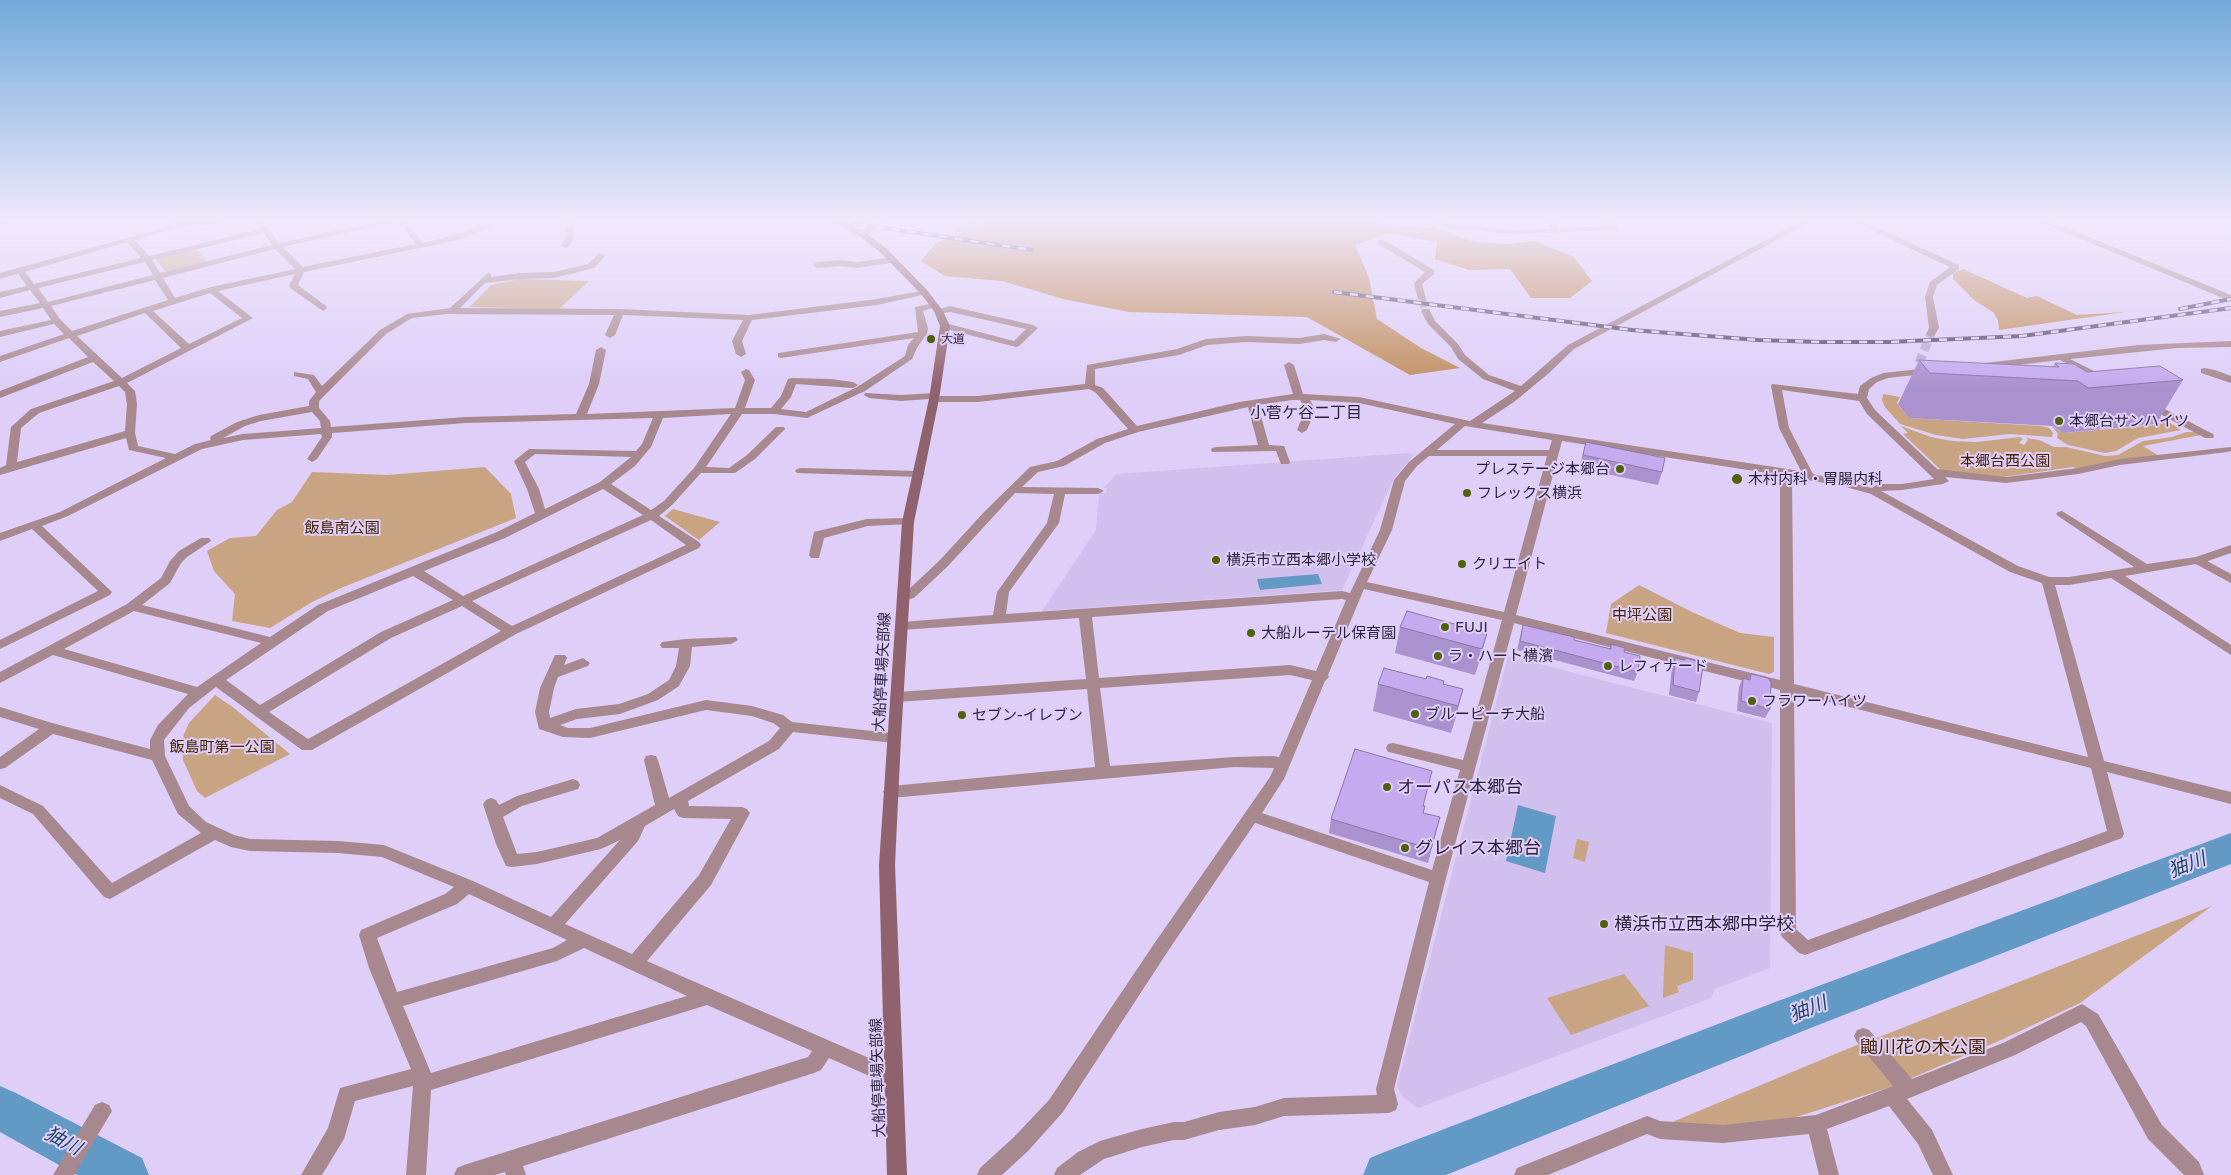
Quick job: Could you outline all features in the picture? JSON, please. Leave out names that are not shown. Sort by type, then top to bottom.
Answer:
[{"type":"main road","points":[[909,277],[936,308],[945,326]]},
{"type":"main road","name":"大船停車場矢部線","points":[[897,1175],[887,865],[894,738],[908,522],[934,398],[945,339],[945,326]]},
{"type":"street","points":[[24,277],[46,304],[56,321],[130,391],[132,404],[130,433],[133,448],[174,457]]},
{"type":"street","points":[[0,295],[77,277]]},
{"type":"street","points":[[0,314],[154,277]]},
{"type":"street","points":[[158,277],[174,303]]},
{"type":"street","points":[[0,359],[211,290],[271,277]]},
{"type":"street","points":[[298,277],[293,286],[323,308]]},
{"type":"street","points":[[452,311],[487,277]]},
{"type":"street","points":[[483,281],[514,277]]},
{"type":"street","points":[[1422,298],[1418,284],[1426,277]]},
{"type":"street","points":[[987,1175],[1021,1144],[1056,1106],[1251,816],[1278,779],[1360,584],[1386,530],[1400,480],[1425,452],[1469,423],[1510,400],[1546,371],[1571,347],[1703,277]]},
{"type":"street","points":[[1931,334],[1934,328],[1929,297],[1933,284],[1943,277]]},
{"type":"street","points":[[2179,277],[2228,297]]},
{"type":"street","points":[[10,467],[16,427],[34,411],[121,382],[248,318],[211,290]]},
{"type":"street","points":[[312,459],[327,437],[325,421],[314,408],[314,401],[383,332],[410,316],[452,311],[620,312],[749,318],[877,302],[924,292]]},
{"type":"street","points":[[199,446],[243,437],[466,420],[739,411],[774,411],[807,415],[855,390],[909,357],[913,345],[922,334],[923,328],[918,309],[950,309],[1033,328],[1016,344],[945,326]]},
{"type":"street","points":[[147,310],[188,349]]},
{"type":"street","points":[[1426,311],[1431,322],[1455,346],[1462,357],[1486,377],[1521,390]]},
{"type":"street","points":[[610,335],[620,312]]},
{"type":"street","points":[[741,354],[736,341],[749,318]]},
{"type":"street","points":[[0,334],[56,321]]},
{"type":"street","points":[[781,355],[922,334]]},
{"type":"street","points":[[1090,386],[1090,367],[1179,352],[1197,344],[1246,339],[1300,341],[1324,337],[1336,339]]},
{"type":"street","points":[[1976,368],[2138,348],[2231,344]]},
{"type":"street","points":[[580,417],[594,384],[601,350]]},
{"type":"street","points":[[0,395],[94,358]]},
{"type":"street","points":[[2063,358],[2114,385]]},
{"type":"street","points":[[1290,365],[1301,397],[1309,407],[1302,430]]},
{"type":"street","points":[[1875,492],[1878,486],[1902,486],[1943,481],[1871,412],[1862,398],[1864,388],[1874,380],[1886,375],[1920,367],[1939,370]]},
{"type":"street","points":[[2204,371],[2212,372],[2231,380]]},
{"type":"street","points":[[260,712],[386,634],[651,516],[668,503],[698,470],[739,411],[750,380],[746,372]]},
{"type":"street","points":[[297,374],[311,377],[314,385],[321,392]]},
{"type":"street","points":[[774,411],[786,397],[792,381],[831,382],[855,390]]},
{"type":"street","points":[[1809,476],[1784,428],[1776,386],[1780,385],[1862,398]]},
{"type":"street","points":[[869,395],[901,398],[978,398],[1090,386],[1099,390],[1135,430]]},
{"type":"street","points":[[903,597],[910,594],[944,563],[1034,469],[1060,464],[1101,442],[1135,430],[1252,403],[1301,397],[1331,397],[1359,400],[1469,423],[1809,476],[1875,492],[2014,569],[2048,581],[2069,581],[2115,575],[2198,560],[2231,549]]},
{"type":"street","points":[[2140,399],[2210,436]]},
{"type":"street","points":[[1252,403],[1264,448]]},
{"type":"street","points":[[0,537],[64,514],[241,424],[259,418],[314,408]]},
{"type":"street","points":[[659,415],[647,445],[631,464],[604,484],[501,535],[323,608],[199,692],[184,705],[164,729],[158,740],[158,756],[183,810],[202,826],[230,841],[250,845],[345,847],[384,851],[467,886],[708,997],[894,1078]]},
{"type":"street","points":[[698,470],[730,471],[751,457],[780,429]]},
{"type":"street","points":[[0,472],[10,467],[130,433]]},
{"type":"street","points":[[1064,1175],[1084,1159],[1100,1151],[1142,1138],[1174,1131],[1184,1132],[1219,1121],[1255,1116],[1284,1107],[1315,1105],[1374,1106],[1389,1104],[1385,1089],[1438,878],[1552,453],[1558,437]]},
{"type":"street","points":[[1934,472],[2006,480],[2078,471],[2120,462],[2227,447]]},
{"type":"street","points":[[1216,450],[1280,448],[1285,462]]},
{"type":"street","points":[[542,516],[519,462],[533,450],[639,454]]},
{"type":"street","points":[[1425,452],[1552,453]]},
{"type":"street","points":[[801,471],[918,474]]},
{"type":"street","points":[[1786,473],[1788,932],[1805,948],[2116,834],[2048,581]]},
{"type":"street","points":[[217,681],[307,746],[511,631],[695,545],[604,484]]},
{"type":"street","points":[[1012,490],[1098,491]]},
{"type":"street","points":[[1000,618],[1003,592],[1053,524],[1060,491]]},
{"type":"street","points":[[2062,514],[2146,569]]},
{"type":"street","points":[[815,555],[818,535],[867,523],[908,522]]},
{"type":"street","points":[[0,646],[106,592],[34,525]]},
{"type":"street","points":[[0,678],[132,607],[166,580],[176,561],[183,554],[205,541]]},
{"type":"street","points":[[2198,560],[2231,580]]},
{"type":"street","points":[[413,570],[511,631]]},
{"type":"street","points":[[2115,575],[2231,651]]},
{"type":"street","points":[[1360,584],[1508,617],[2231,798]]},
{"type":"street","points":[[901,626],[1342,595],[1354,598]]},
{"type":"street","points":[[132,607],[274,642]]},
{"type":"street","points":[[1085,612],[1103,772]]},
{"type":"street","points":[[667,644],[731,640]]},
{"type":"street","points":[[544,726],[576,714],[620,709],[653,697],[674,683],[683,666],[686,643]]},
{"type":"street","points":[[52,650],[199,692]]},
{"type":"street","points":[[544,726],[542,712],[547,688],[560,658]]},
{"type":"street","points":[[554,674],[583,663]]},
{"type":"street","points":[[897,697],[1290,670],[1322,677]]},
{"type":"street","points":[[544,726],[568,733],[590,733],[706,706],[752,711],[778,719],[789,727],[894,738]]},
{"type":"street","points":[[0,712],[51,728],[158,756]]},
{"type":"street","points":[[573,785],[492,809],[512,861],[537,858],[601,843],[638,824],[774,745],[789,727]]},
{"type":"street","points":[[0,764],[51,728]]},
{"type":"street","points":[[1393,748],[1468,767]]},
{"type":"street","points":[[651,760],[664,809]]},
{"type":"street","points":[[892,792],[1234,762],[1273,761],[1283,764]]},
{"type":"street","points":[[0,790],[38,810],[110,892],[215,833]]},
{"type":"street","points":[[635,963],[705,880],[742,813],[683,812],[680,800]]},
{"type":"street","points":[[1251,816],[1438,878]]},
{"type":"street","points":[[553,926],[632,837],[638,824]]},
{"type":"street","points":[[416,1175],[423,1079],[367,935],[451,899],[467,886]]},
{"type":"street","points":[[392,1001],[557,954],[583,940]]},
{"type":"street","points":[[311,1175],[337,1132],[347,1094],[423,1079],[708,997]]},
{"type":"street","points":[[1524,1175],[1647,1125],[1660,1130],[1723,1134],[1816,1124],[1900,1093],[2009,1049],[2082,1012],[2092,1020],[2155,1132],[2192,1169],[2194,1175]]},
{"type":"street","points":[[1863,1036],[1900,1093],[1943,1175]]},
{"type":"street","points":[[464,1175],[514,1168],[814,1064],[825,1049]]},
{"type":"street","points":[[62,1175],[102,1112]]},
{"type":"street","points":[[1816,1124],[1828,1175]]},
{"type":"shaded area","points":[[954,277],[1369,277],[1377,319],[1421,348],[1460,368],[1410,375],[1307,317],[1129,312],[1063,299],[1002,281]]},
{"type":"shaded area","points":[[1516,277],[1589,277],[1592,281],[1570,298],[1531,298]]},
{"type":"shaded area","points":[[1953,277],[1980,277],[2027,298],[2037,296],[2077,315],[2125,312],[1999,330],[1998,320],[1994,313],[1974,300]]},
{"type":"shaded area","name":"横浜市立西本郷小学校","points":[[1409,453],[1414,455],[1394,478],[1342,590],[1042,611],[1096,530],[1099,493],[1106,493],[1107,488],[1103,488],[1117,474]]},
{"type":"shaded area","name":"横浜市立西本郷中学校","points":[[1508,656],[1772,723],[1770,968],[1715,989],[1711,998],[1418,1108],[1402,1096],[1397,1086]]},
{"type":"green space","points":[[519,279],[589,281],[559,309],[470,307],[491,285]]},
{"type":"green space","points":[[1883,394],[1900,397],[1897,403],[1909,418],[2041,426],[2049,428],[2053,433],[2052,437],[2010,434],[1963,439],[1936,435],[1900,424],[1885,407],[1882,400]]},
{"type":"green space","points":[[2133,403],[2181,430],[2138,438],[2116,451],[2105,453],[2068,445],[2057,438],[2058,434],[2052,426],[2063,433],[2157,425],[2125,404]]},
{"type":"green space","name":"本郷台西公園","points":[[1901,426],[1931,437],[1952,441],[1976,442],[2020,437],[2023,439],[2019,443],[2024,445],[2028,440],[2026,438],[2039,440],[2054,447],[2066,447],[2105,456],[2118,455],[2143,441],[2172,437],[2186,432],[2195,432],[2201,435],[2143,446],[2159,456],[2077,469],[2073,467],[2003,477],[1942,471],[1903,434],[1908,433]]},
{"type":"green space","name":"飯島南公園","points":[[485,467],[511,494],[516,518],[341,588],[312,602],[270,628],[232,621],[235,594],[214,571],[207,551],[230,538],[256,536],[277,510],[292,502],[312,472],[387,475]]},
{"type":"green space","points":[[673,509],[720,522],[699,540],[665,516]]},
{"type":"green space","name":"中坪公園","points":[[1639,585],[1692,612],[1740,633],[1774,637],[1774,672],[1769,674],[1606,633],[1611,604]]},
{"type":"green space","name":"飯島町第一公園","points":[[215,695],[234,708],[290,754],[205,798],[197,791],[183,760],[182,747],[184,734],[189,723]]},
{"type":"green space","points":[[1577,839],[1589,842],[1585,862],[1573,858]]},
{"type":"green space","name":"鼬川花の木公園","points":[[2212,906],[2080,1003],[2001,1040],[1907,1080],[1874,1039]]},
{"type":"green space","points":[[1665,945],[1693,953],[1693,980],[1677,986],[1679,992],[1663,998]]},
{"type":"green space","points":[[1624,974],[1649,1006],[1571,1035],[1547,998]]},
{"type":"green space","name":"鼬川花の木公園","points":[[1864,1042],[1897,1085],[1790,1119],[1720,1126],[1670,1123]]},
{"type":"water","points":[[1318,574],[1322,584],[1260,590],[1257,579]]},
{"type":"water","points":[[1518,805],[1556,816],[1545,873],[1506,861]]},
{"type":"building","points":[[1919,360],[2059,367],[2055,363],[2074,364],[2087,372],[2160,366],[2183,380],[2088,388],[2078,381],[1930,373]]},
{"type":"building","points":[[1586,442],[1665,458],[1662,472],[1583,455]]},
{"type":"building","points":[[1407,611],[1487,633],[1482,649],[1400,627]]},
{"type":"building","points":[[1523,625],[1574,637],[1574,640],[1611,649],[1611,644],[1625,648],[1624,652],[1640,656],[1638,672],[1520,641]]},
{"type":"building","points":[[1675,658],[1685,660],[1685,658],[1701,662],[1700,665],[1703,666],[1699,692],[1673,685]]},
{"type":"building","points":[[1384,668],[1426,679],[1427,676],[1444,681],[1443,684],[1463,689],[1458,706],[1378,684]]},
{"type":"building","points":[[1751,674],[1768,678],[1771,682],[1770,709],[1741,701],[1743,678],[1750,680]]},
{"type":"building","points":[[1355,749],[1432,771],[1423,813],[1440,817],[1431,849],[1331,819]]},
{"type":"waterway","name":"㹨川","points":[[1387,1175],[1793,1015],[2231,848]]},
{"type":"waterway","name":"㹨川","points":[[0,1108],[125,1175]]},
{"type":"tunnel","points":[[1422,299],[1426,311]]},
{"type":"tunnel","points":[[1919,363],[1931,334]]},
{"type":"railway","points":[[1334,292],[1632,330],[1758,340],[1820,342],[1889,342],[2022,336],[2231,308]]},
{"type":"railway","points":[[2180,309],[2231,299]]},
{"type":"place","name":"大道","points":[[931,339]]},
{"type":"place","name":"本郷台サンハイツ","points":[[2059,421]]},
{"type":"place","name":"プレステージ本郷台","points":[[1620,469]]},
{"type":"place","name":"木村内科・胃腸内科","points":[[1737,479]]},
{"type":"place","name":"フレックス横浜","points":[[1467,493]]},
{"type":"place","name":"横浜市立西本郷小学校","points":[[1216,560]]},
{"type":"place","name":"クリエイト","points":[[1462,564]]},
{"type":"place","name":"FUJI","points":[[1445,627]]},
{"type":"place","name":"大船ルーテル保育園","points":[[1251,633]]},
{"type":"place","name":"ラ・ハート横濱","points":[[1438,656]]},
{"type":"place","name":"レフィナード","points":[[1608,666]]},
{"type":"place","name":"フラワーハイツ","points":[[1752,701]]},
{"type":"place","name":"ブルービーチ大船","points":[[1415,714]]},
{"type":"place","name":"セブン-イレブン","points":[[962,715]]},
{"type":"place","name":"オーパス本郷台","points":[[1387,787]]},
{"type":"place","name":"グレイス本郷台","points":[[1405,848]]},
{"type":"place","name":"横浜市立西本郷中学校","points":[[1604,924]]},
{"type":"district","name":"小菅ケ谷二丁目","points":[[1306,413]]}]
